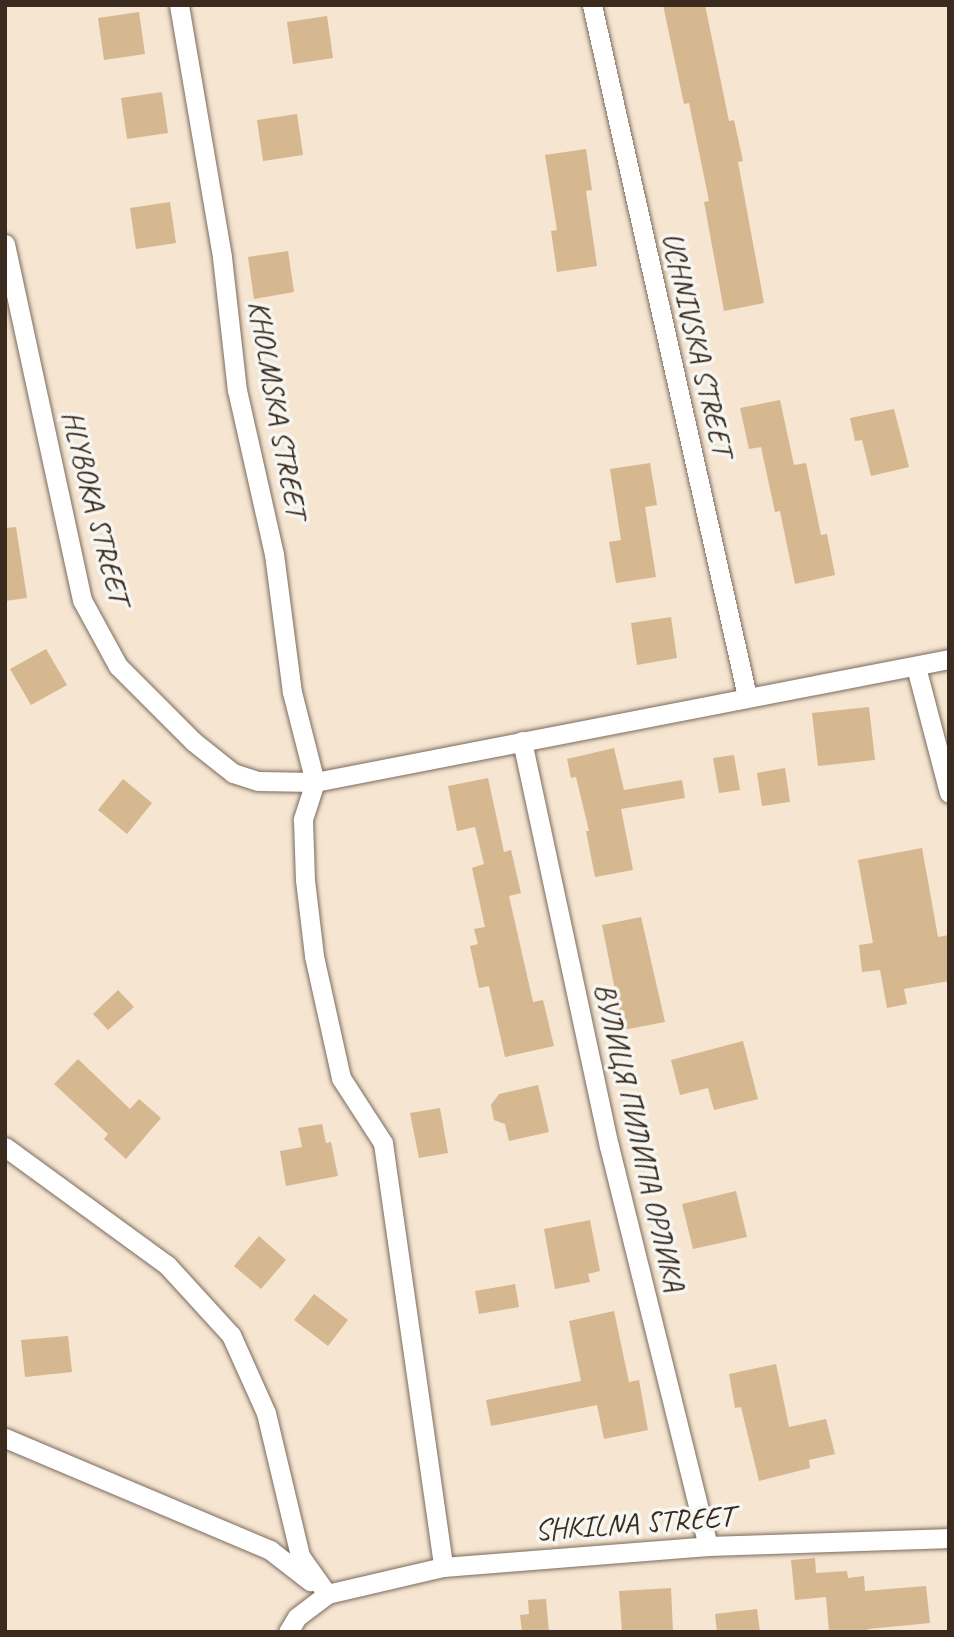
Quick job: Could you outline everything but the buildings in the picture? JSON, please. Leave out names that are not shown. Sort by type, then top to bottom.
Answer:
[{"type":"street","name":"KHOLMSKA STREET","points":[[178,5],[222,257],[237,390],[274,554],[292,691],[315,782]]},
{"type":"street","name":"UCHNIVSKA STREET","points":[[592,5],[747,696]]},
{"type":"street","name":"HLYBOKA STREET","points":[[5,244],[82,600],[118,666],[194,742],[233,773],[258,781],[315,782],[747,696],[949,659]]},
{"type":"street","points":[[916,667],[949,793]]},
{"type":"street","name":"ВУЛИЦЯ ПИЛИПА ОРЛИКА","points":[[522,741],[609,1146],[708,1546]]},
{"type":"street","points":[[315,782],[303,820],[305,880],[314,956],[341,1078],[383,1143],[443,1566]]},
{"type":"street","points":[[5,1147],[167,1265],[230,1335],[266,1413],[300,1556],[327,1594]]},
{"type":"street","points":[[5,1438],[270,1550],[327,1594]]},
{"type":"street","name":"SHKILNA STREET","points":[[327,1594],[443,1566],[708,1546],[949,1538]]},
{"type":"street","points":[[288,1632],[298,1617],[327,1594]]}]
